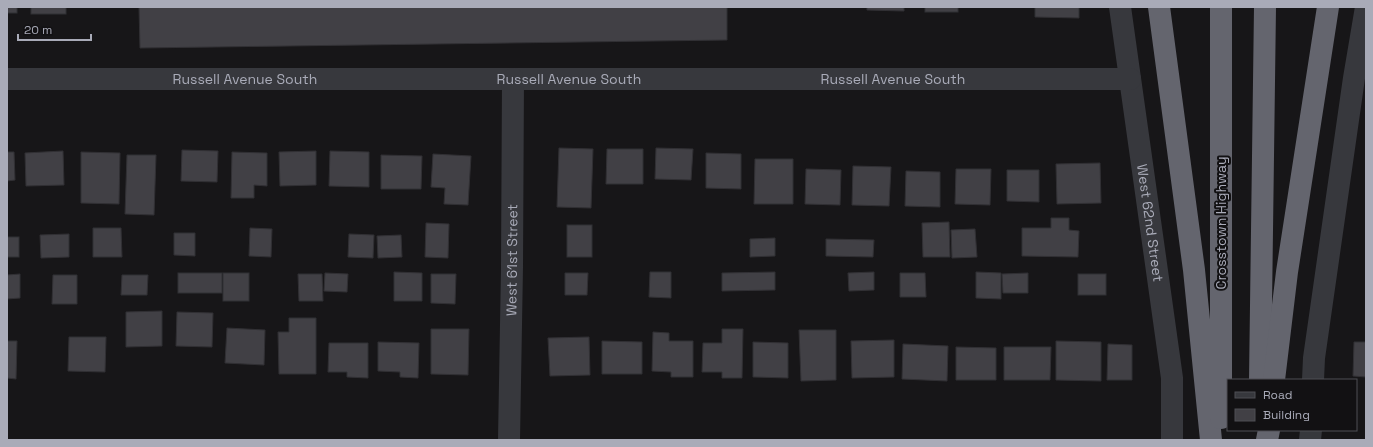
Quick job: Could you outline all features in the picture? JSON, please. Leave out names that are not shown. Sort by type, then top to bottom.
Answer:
[{"type":"highway","points":[[1159,7],[1194,270],[1211,440]]},
{"type":"highway","name":"Crosstown Highway","points":[[1221,440],[1222,7]]},
{"type":"highway","points":[[1260,379],[1265,7]]},
{"type":"highway","points":[[1274,379],[1286,272],[1328,7]]},
{"type":"street","name":"West 62nd Street","points":[[1120,7],[1172,378],[1172,440]]},
{"type":"street","points":[[1313,379],[1314,358],[1360,78],[1366,7]]},
{"type":"street","name":"Russell Avenue South","points":[[7,79],[1130,79]]},
{"type":"street","name":"West 61st Street","points":[[510,440],[513,79]]},
{"type":"building","points":[[7,7],[17,7],[17,13],[7,13]]},
{"type":"building","points":[[31,7],[66,7],[66,14],[31,14]]},
{"type":"building","points":[[139,7],[727,7],[727,40],[140,48]]},
{"type":"building","points":[[867,7],[904,7],[904,11],[867,10]]},
{"type":"building","points":[[925,7],[958,7],[958,12],[925,12]]},
{"type":"building","points":[[1035,7],[1079,7],[1079,18],[1035,17]]},
{"type":"building","points":[[559,148],[593,149],[591,208],[557,207]]},
{"type":"building","points":[[656,148],[693,149],[691,180],[655,179]]},
{"type":"building","points":[[607,149],[643,149],[643,184],[606,184]]},
{"type":"building","points":[[182,150],[218,151],[217,182],[181,181]]},
{"type":"building","points":[[63,151],[64,185],[26,186],[25,153]]},
{"type":"building","points":[[316,151],[316,185],[280,186],[279,152]]},
{"type":"building","points":[[330,151],[369,152],[369,187],[329,186]]},
{"type":"building","points":[[7,152],[14,152],[15,180],[7,181]]},
{"type":"building","points":[[81,152],[120,153],[119,204],[81,203]]},
{"type":"building","points":[[232,152],[267,153],[267,186],[254,185],[254,198],[231,198]]},
{"type":"building","points":[[706,153],[741,154],[741,189],[706,188]]},
{"type":"building","points":[[433,154],[471,156],[468,205],[444,204],[445,188],[431,187]]},
{"type":"building","points":[[127,155],[156,155],[154,215],[125,214]]},
{"type":"building","points":[[381,155],[422,156],[421,189],[381,189]]},
{"type":"building","points":[[755,159],[793,159],[793,204],[754,204]]},
{"type":"building","points":[[1100,163],[1101,203],[1057,204],[1056,164]]},
{"type":"building","points":[[853,166],[891,167],[889,206],[852,205]]},
{"type":"building","points":[[806,169],[841,170],[840,205],[805,204]]},
{"type":"building","points":[[956,169],[991,169],[990,205],[955,204]]},
{"type":"building","points":[[1007,170],[1039,170],[1039,202],[1007,201]]},
{"type":"building","points":[[906,171],[940,172],[940,207],[905,206]]},
{"type":"building","points":[[1051,218],[1069,218],[1069,230],[1079,231],[1078,257],[1022,256],[1022,228],[1051,228]]},
{"type":"building","points":[[949,222],[950,257],[923,257],[922,223]]},
{"type":"building","points":[[426,223],[449,224],[448,258],[425,257]]},
{"type":"building","points":[[567,225],[592,225],[592,257],[567,257]]},
{"type":"building","points":[[93,228],[121,228],[122,257],[93,257]]},
{"type":"building","points":[[250,228],[272,229],[271,257],[249,256]]},
{"type":"building","points":[[975,229],[977,257],[952,258],[951,230]]},
{"type":"building","points":[[174,233],[195,233],[195,256],[174,255]]},
{"type":"building","points":[[69,234],[69,257],[41,258],[40,235]]},
{"type":"building","points":[[349,234],[374,235],[373,258],[348,257]]},
{"type":"building","points":[[401,235],[402,257],[378,258],[377,236]]},
{"type":"building","points":[[7,237],[19,237],[19,257],[7,257]]},
{"type":"building","points":[[775,238],[775,256],[750,257],[750,239]]},
{"type":"building","points":[[826,239],[874,240],[873,257],[826,256]]},
{"type":"building","points":[[394,272],[422,273],[422,301],[394,301]]},
{"type":"building","points":[[650,272],[671,272],[671,298],[649,297]]},
{"type":"building","points":[[775,272],[775,290],[722,291],[722,273]]},
{"type":"building","points":[[874,272],[874,290],[849,291],[848,273]]},
{"type":"building","points":[[976,272],[1001,273],[1001,299],[976,298]]},
{"type":"building","points":[[178,273],[222,273],[222,293],[178,293]]},
{"type":"building","points":[[223,273],[249,273],[249,301],[223,301]]},
{"type":"building","points":[[325,273],[348,274],[347,292],[324,291]]},
{"type":"building","points":[[565,273],[588,273],[587,295],[565,295]]},
{"type":"building","points":[[900,273],[925,273],[926,297],[900,297]]},
{"type":"building","points":[[1028,273],[1028,293],[1003,293],[1002,274]]},
{"type":"building","points":[[20,274],[20,298],[7,299],[7,275]]},
{"type":"building","points":[[298,274],[322,274],[323,301],[299,301]]},
{"type":"building","points":[[431,274],[456,274],[455,304],[431,303]]},
{"type":"building","points":[[1078,274],[1106,274],[1106,295],[1078,295]]},
{"type":"building","points":[[53,275],[77,275],[77,304],[52,304]]},
{"type":"building","points":[[122,275],[148,275],[147,295],[121,295]]},
{"type":"building","points":[[162,311],[162,346],[126,347],[126,312]]},
{"type":"building","points":[[177,312],[213,313],[212,347],[176,346]]},
{"type":"building","points":[[289,318],[316,318],[316,374],[279,374],[278,332],[289,332]]},
{"type":"building","points":[[227,328],[265,330],[264,365],[225,363]]},
{"type":"building","points":[[431,329],[469,329],[468,375],[431,374]]},
{"type":"building","points":[[722,329],[743,329],[742,378],[722,378],[722,372],[702,372],[703,343],[722,343]]},
{"type":"building","points":[[799,330],[836,330],[836,380],[801,381]]},
{"type":"building","points":[[653,332],[669,333],[669,341],[693,341],[693,377],[671,377],[671,372],[652,371]]},
{"type":"building","points":[[69,337],[106,337],[105,372],[68,371]]},
{"type":"building","points":[[589,337],[590,375],[550,376],[548,338]]},
{"type":"building","points":[[894,340],[894,377],[852,378],[851,341]]},
{"type":"building","points":[[7,341],[17,341],[16,379],[7,378]]},
{"type":"building","points":[[602,341],[642,342],[642,374],[602,374]]},
{"type":"building","points":[[1056,341],[1101,342],[1101,381],[1056,380]]},
{"type":"building","points":[[378,342],[419,343],[418,378],[400,377],[400,372],[378,371]]},
{"type":"building","points":[[753,342],[788,343],[788,378],[753,377]]},
{"type":"building","points":[[1354,342],[1366,342],[1366,377],[1353,376]]},
{"type":"building","points":[[329,343],[368,343],[368,378],[347,377],[347,372],[328,372]]},
{"type":"building","points":[[903,344],[948,346],[947,381],[902,379]]},
{"type":"building","points":[[1108,344],[1132,345],[1132,380],[1107,380]]},
{"type":"building","points":[[956,347],[996,348],[996,380],[956,380]]},
{"type":"building","points":[[1004,347],[1051,347],[1050,380],[1004,380]]}]
